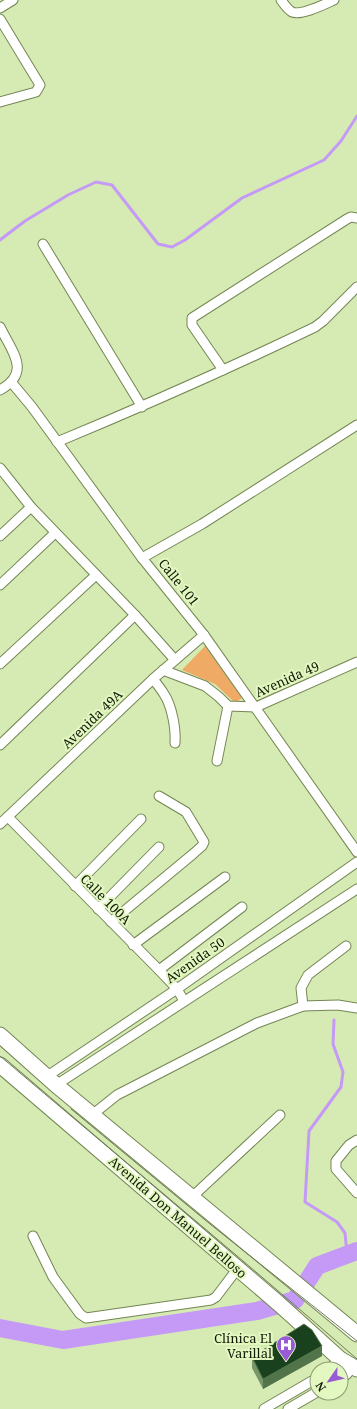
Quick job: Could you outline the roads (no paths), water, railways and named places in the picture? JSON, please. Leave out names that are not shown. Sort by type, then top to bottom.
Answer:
[{"type":"main road","name":"Avenida Don Manuel Belloso","points":[[0,1035],[51,1081],[357,1334]]},
{"type":"main road","name":"Avenida Don Manuel Belloso","points":[[1,1070],[14,1076],[238,1268],[273,1299],[332,1361]]},
{"type":"street","points":[[0,8],[13,0]]},
{"type":"street","points":[[281,0],[292,12],[299,13],[334,0]]},
{"type":"street","points":[[0,19],[40,85],[36,92],[0,102]]},
{"type":"street","points":[[223,370],[192,324],[192,318],[347,219],[351,217],[357,218]]},
{"type":"street","points":[[43,244],[142,407]]},
{"type":"street","points":[[57,442],[142,407],[315,327],[357,287]]},
{"type":"street","points":[[0,327],[17,362],[18,371],[12,383],[0,390]]},
{"type":"street","name":"Calle 101","points":[[12,383],[28,402],[142,558],[204,635],[357,852]]},
{"type":"street","points":[[142,558],[202,524],[357,425]]},
{"type":"street","points":[[0,468],[31,507],[135,615],[175,660]]},
{"type":"street","points":[[0,536],[31,507]]},
{"type":"street","points":[[0,585],[55,533]]},
{"type":"street","points":[[0,664],[96,575]]},
{"type":"street","points":[[0,745],[135,615]]},
{"type":"street","name":"Avenida 49A","points":[[0,824],[153,679],[204,635]]},
{"type":"street","name":"Avenida 49","points":[[228,706],[256,707],[357,662]]},
{"type":"street","points":[[163,670],[204,686],[228,706],[217,761]]},
{"type":"street","points":[[153,679],[167,700],[176,728],[175,743]]},
{"type":"street","points":[[111,922],[193,854],[202,846],[204,842],[186,812],[158,796]]},
{"type":"street","name":"Calle 100A","points":[[8,817],[177,989],[184,1001]]},
{"type":"street","points":[[75,886],[141,819]]},
{"type":"street","points":[[98,909],[159,847]]},
{"type":"street","name":"Avenida 50","points":[[51,1081],[177,989],[357,862]]},
{"type":"street","points":[[133,945],[225,877]]},
{"type":"street","points":[[51,1081],[184,1001],[357,889]]},
{"type":"street","points":[[158,970],[242,907]]},
{"type":"street","points":[[303,1006],[301,988],[308,975],[346,946]]},
{"type":"street","points":[[92,1115],[118,1095],[257,1023],[303,1006],[338,1005],[356,1007]]},
{"type":"street","points":[[192,1197],[280,1115]]},
{"type":"street","points":[[357,1140],[349,1145],[336,1161],[336,1169],[357,1193]]},
{"type":"street","points":[[33,1236],[53,1277],[80,1314],[86,1318],[211,1300],[216,1297],[238,1268]]},
{"type":"street","points":[[264,1409],[309,1383]]},
{"type":"street","points":[[288,1409],[309,1397]]},
{"type":"waterway","points":[[0,240],[25,221],[68,195],[96,182],[112,185],[158,244],[172,247],[185,240],[242,198],[324,160],[341,141],[357,116]]},
{"type":"waterway","points":[[334,1020],[333,1044],[343,1072],[341,1087],[309,1131],[305,1202],[337,1222],[345,1233],[347,1254]]},
{"type":"waterway","points":[[0,1328],[63,1340],[257,1311],[295,1300],[317,1266],[357,1251]]},
{"type":"tram line","points":[[0,1056],[224,1244],[357,1359]]},
{"type":"tram line","points":[[71,1109],[210,1224],[357,1341]]},
{"type":"place","name":"Clínica El Varillal","points":[[286,1362]]}]
